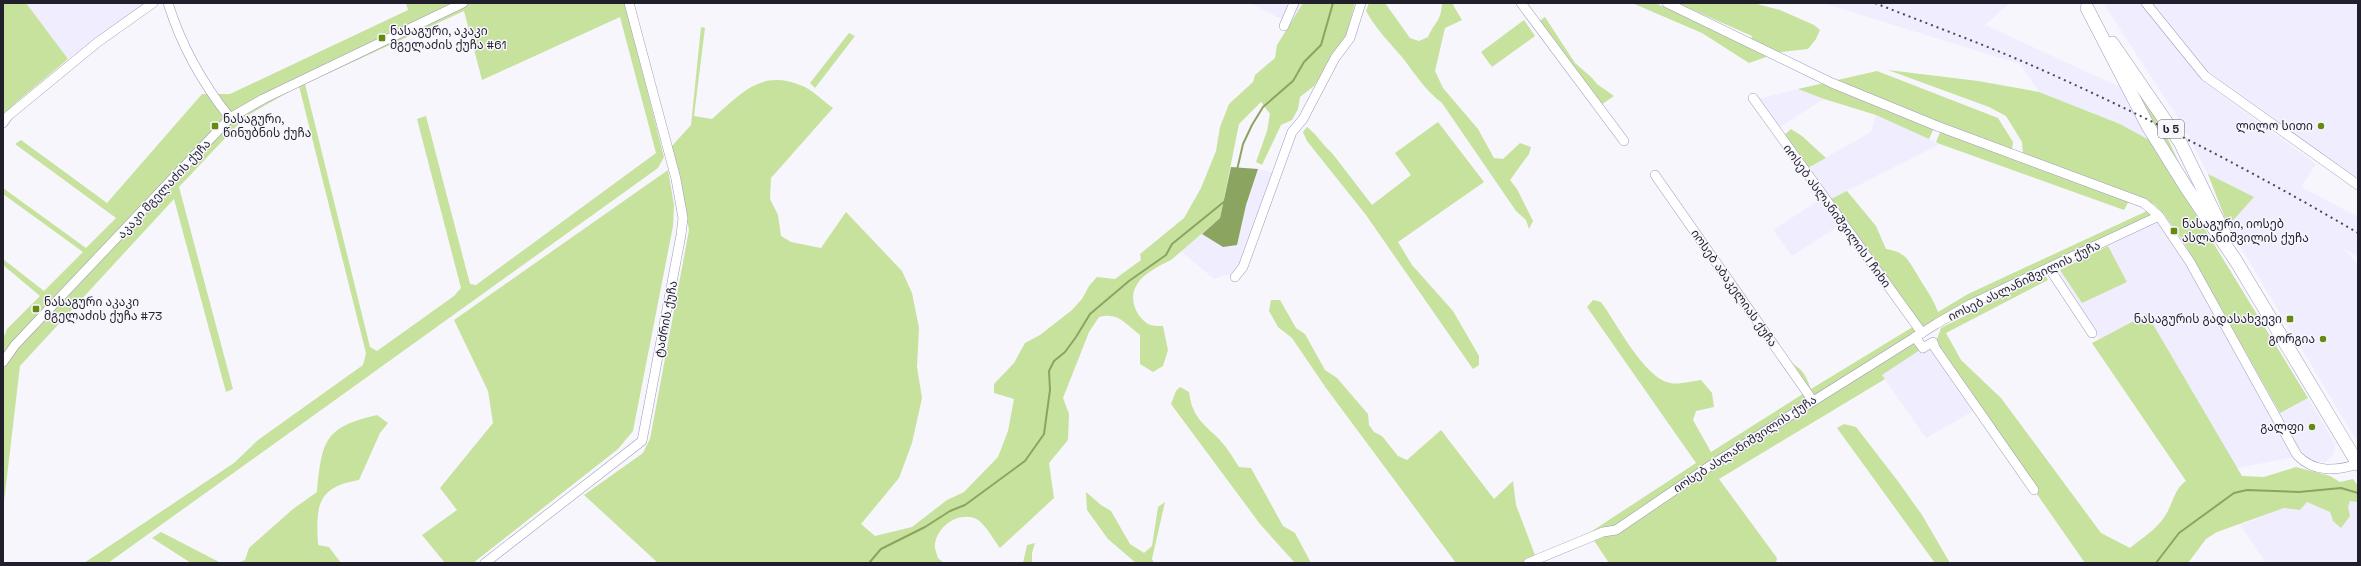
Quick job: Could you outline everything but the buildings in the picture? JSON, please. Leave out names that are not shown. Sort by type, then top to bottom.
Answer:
[{"type":"highway","name":"ს 5","points":[[2086,6],[2148,126],[2186,187],[2236,261],[2358,464]]},
{"type":"highway","name":"ს 5","points":[[2086,6],[2180,142],[2215,212],[2236,261]]},
{"type":"street","points":[[3,123],[8,116],[98,42],[153,3]]},
{"type":"street","points":[[168,3],[180,34],[194,63],[214,98],[230,118]]},
{"type":"street","name":"აკაკი მგელაძის ქუჩა","points":[[3,362],[15,345],[230,118],[263,99],[464,3]]},
{"type":"street","name":"ტაძრის ქუჩა","points":[[484,563],[642,441],[681,236],[682,218],[670,156],[629,3]]},
{"type":"street","points":[[1284,26],[1294,3]]},
{"type":"street","points":[[1235,278],[1243,267],[1292,132],[1302,119],[1335,58],[1350,38],[1362,3]]},
{"type":"street","points":[[1521,3],[1624,141]]},
{"type":"street","points":[[1667,3],[1832,83],[1937,126],[2144,203],[2159,216],[2190,262],[2297,455],[2306,464],[2316,468],[2342,470],[2358,464]]},
{"type":"street","points":[[2146,3],[2205,76],[2358,185]]},
{"type":"street","name":"იოსებ ასლანიშვილის I ჩიხი","points":[[1753,98],[1918,335]]},
{"type":"street","name":"იოსებ აბაკელიას ქუჩა","points":[[1655,175],[1812,401]]},
{"type":"street","name":"იოსებ ასლანიშვილის ქუჩა","points":[[1530,562],[1603,532],[1616,530],[1702,471],[1933,326],[1972,304],[2159,216]]},
{"type":"street","points":[[2049,268],[2092,333]]},
{"type":"street","points":[[1933,326],[1933,342],[1935,348],[2034,490]]},
{"type":"street","points":[[1918,335],[1923,348],[1933,342]]},
{"type":"shaded area","points":[[3,3],[26,3],[68,59],[13,105],[3,116]]},
{"type":"shaded area","points":[[26,3],[145,3],[68,59]]},
{"type":"shaded area","points":[[406,3],[625,3],[664,157],[658,168],[108,563],[84,563],[234,463],[258,440],[363,365],[366,353],[299,86],[245,117],[179,187],[233,389],[226,392],[174,199],[20,366],[3,510],[3,339],[7,329],[40,296],[3,265],[3,259],[44,291],[83,252],[3,194],[3,188],[86,248],[116,218],[15,144],[21,140],[107,203],[202,94],[230,94],[408,10]],"holes":[[[464,11],[482,80],[620,17],[656,153],[476,285],[470,284],[426,116],[417,119],[461,288],[454,296],[377,351],[370,347],[305,84]]]},
{"type":"shaded area","points":[[1250,3],[1303,3],[1291,24]]},
{"type":"shaded area","points":[[1303,3],[1355,3],[1346,36],[1314,86],[1300,97],[1298,109],[1292,120],[1281,125],[1262,165],[1256,162],[1267,131],[1270,114],[1261,102],[1239,124],[1220,218],[1171,260],[1144,276],[1138,283],[1133,294],[1133,301],[1137,312],[1145,322],[1150,325],[1163,326],[1168,350],[1163,366],[1153,372],[1140,364],[1140,335],[1117,317],[1099,317],[1089,332],[1063,398],[1069,414],[1068,440],[1049,463],[1054,498],[1000,548],[978,520],[974,518],[961,517],[949,522],[937,538],[935,546],[936,551],[938,558],[944,563],[658,563],[584,495],[643,453],[650,439],[689,230],[671,147],[691,125],[701,27],[705,28],[694,116],[712,119],[742,93],[762,82],[773,80],[786,81],[800,85],[813,92],[833,108],[771,178],[770,199],[778,215],[781,236],[791,242],[821,248],[846,212],[902,271],[912,293],[919,328],[917,367],[922,398],[912,443],[899,478],[861,524],[875,536],[912,527],[947,500],[964,492],[998,457],[1008,431],[1014,399],[994,393],[994,384],[1014,363],[1025,343],[1040,335],[1072,310],[1082,299],[1089,286],[1097,277],[1115,279],[1141,260],[1140,254],[1184,218],[1201,188],[1216,151],[1220,127],[1229,104],[1253,82],[1255,75],[1275,58],[1277,45]]},
{"type":"shaded area","points":[[1369,3],[1385,3],[1410,38],[1419,41],[1428,37],[1439,18],[1442,3],[1455,3],[1453,5],[1462,20],[1445,28],[1435,71],[1443,88],[1478,129],[1494,158],[1503,159],[1520,143],[1531,147],[1529,154],[1510,180],[1517,189],[1533,221],[1529,229],[1526,220],[1516,211],[1442,103],[1425,87],[1374,24],[1366,11]]},
{"type":"shaded area","points":[[1632,3],[1655,3],[1705,25],[1748,47],[1752,36],[1677,3],[1753,3],[1780,10],[1814,25],[1820,30],[1816,39],[1808,49],[1781,52],[1749,63],[1702,33]]},
{"type":"shaded area","points":[[1823,3],[2010,3],[1985,25],[2124,89],[2151,141],[2120,124],[2039,92],[2020,64]]},
{"type":"shaded area","points":[[2103,3],[2141,3],[2201,80],[2316,164],[2301,187],[2358,217],[2358,257],[2343,248],[2358,264],[2358,443],[2228,226],[2253,197],[2208,174],[2182,124]]},
{"type":"shaded area","name":"ლილო სითი","points":[[2153,3],[2358,3],[2358,180],[2209,72]]},
{"type":"shaded area","points":[[1545,17],[1575,63],[1597,84],[1614,96],[1601,105],[1538,22]]},
{"type":"shaded area","points":[[1524,20],[1535,36],[1492,67],[1481,52]]},
{"type":"shaded area","points":[[849,33],[855,36],[815,88],[810,83]]},
{"type":"shaded area","points":[[1888,70],[1978,81],[2039,92],[2120,124],[2151,141],[2308,398],[2280,413],[2183,241],[2164,214],[2155,205],[2143,199],[2023,154],[2022,142],[2006,116],[1989,107]]},
{"type":"shaded area","points":[[1877,71],[1998,118],[2013,142],[2012,149],[1883,101],[1880,102],[1878,107],[1934,128],[1929,139],[1876,115],[1824,99],[1798,89]]},
{"type":"shaded area","points":[[1798,89],[1824,99],[1775,130],[1754,100]]},
{"type":"shaded area","points":[[2140,95],[2162,126],[2185,176],[2171,157]]},
{"type":"shaded area","points":[[1876,115],[1940,144],[1827,201],[1843,223],[1792,256],[1773,230],[1824,197],[1804,170],[1871,132]]},
{"type":"shaded area","points":[[1438,122],[1484,182],[1398,242],[1412,265],[1453,311],[1479,356],[1479,365],[1473,369],[1366,215],[1307,141],[1303,132],[1307,127],[1332,153],[1372,205],[1411,175],[1395,153]]},
{"type":"shaded area","points":[[1791,129],[1802,136],[1826,158],[1804,170],[1781,138]]},
{"type":"shaded area","points":[[1941,130],[2129,201],[2124,210],[1940,144],[1936,142]]},
{"type":"shaded area","points":[[1231,167],[1258,169],[1246,205],[1237,245],[1223,247],[1202,234],[1220,218]]},
{"type":"shaded area","points":[[1258,169],[1281,174],[1240,276],[1224,275],[1214,279],[1181,251],[1202,234],[1223,247],[1246,205]]},
{"type":"shaded area","points":[[668,170],[674,205],[673,226],[633,431],[618,449],[473,563],[445,563],[422,535],[457,510],[440,488],[493,423],[488,391],[454,320]]},
{"type":"shaded area","points":[[2208,174],[2254,197],[2228,226]]},
{"type":"shaded area","points":[[1847,191],[1876,226],[1886,249],[1898,252],[1909,261],[1938,312],[1968,294],[2149,210],[2152,217],[1915,337],[1923,348],[1882,375],[1885,379],[1719,479],[1777,558],[1776,563],[1609,563],[1589,533],[1696,463],[1587,307],[1593,300],[1601,302],[1631,348],[1650,371],[1660,379],[1670,383],[1701,380],[1712,393],[1714,407],[1696,411],[1693,420],[1711,452],[1806,392],[1783,359],[1801,370],[1811,389],[1916,325],[1827,201]]},
{"type":"shaded area","points":[[2159,221],[2196,277],[2294,457],[2237,468],[2147,314],[2099,339],[2057,276],[2060,270],[2082,303],[2127,282],[2108,246]]},
{"type":"shaded area","points":[[2108,246],[2127,282],[2082,303],[2060,270]]},
{"type":"shaded area","points":[[2045,275],[2048,280],[1946,333],[1961,360],[2001,398],[2101,533],[2130,548],[2153,530],[2161,521],[2168,511],[2179,488],[2186,481],[2092,343],[2147,314],[2242,476],[2264,477],[2296,467],[2330,476],[2340,482],[2353,479],[2358,486],[2358,502],[2350,501],[2348,507],[2350,516],[2341,528],[2333,521],[2330,512],[2307,502],[2300,510],[2284,508],[2217,532],[2206,539],[2188,563],[2085,563],[1935,348],[1933,342],[1937,339],[1941,328]]},
{"type":"shaded area","points":[[1271,300],[1280,300],[1296,328],[1305,334],[1325,370],[1337,378],[1368,414],[1369,425],[1374,432],[1382,436],[1398,456],[1407,460],[1441,430],[1494,499],[1513,481],[1516,505],[1535,555],[1524,563],[1456,563],[1326,388],[1292,338],[1278,327],[1269,311]]},
{"type":"shaded area","points":[[1933,342],[1977,409],[1926,438],[1882,375]]},
{"type":"shaded area","points":[[1180,387],[1189,392],[1192,407],[1198,418],[1229,451],[1239,467],[1251,468],[1283,526],[1295,533],[1311,563],[1295,563],[1260,524],[1171,404],[1176,391]]},
{"type":"shaded area","points":[[2308,398],[2335,443],[2334,453],[2326,462],[2310,460],[2296,445],[2280,413]]},
{"type":"shaded area","points":[[377,415],[388,423],[380,433],[359,480],[345,483],[334,488],[322,501],[319,510],[317,532],[318,545],[329,547],[341,563],[238,563],[245,560],[249,548],[293,509],[317,492],[324,448],[336,431],[346,425]]},
{"type":"shaded area","points":[[1844,424],[1856,427],[1897,480],[1922,515],[1950,563],[1935,563],[1837,428]]},
{"type":"shaded area","points":[[1086,492],[1101,505],[1111,511],[1130,544],[1144,553],[1152,546],[1158,507],[1165,502],[1152,559],[1154,563],[1136,563],[1108,539],[1087,510]]},
{"type":"shaded area","points":[[2351,501],[2358,502],[2358,563],[2266,563],[2240,525],[2284,508],[2300,510],[2307,502],[2330,512],[2333,521]]},
{"type":"shaded area","points":[[161,532],[221,563],[191,563],[152,538]]},
{"type":"shaded area","points":[[1035,543],[1032,553],[1032,563],[1023,563],[1027,545]]},
{"type":"waterway","points":[[1237,170],[1243,144],[1263,107],[1293,81],[1304,62],[1321,45],[1333,3]]},
{"type":"waterway","points":[[869,563],[881,549],[925,527],[950,511],[965,505],[1025,461],[1044,434],[1050,390],[1049,371],[1054,361],[1065,352],[1076,337],[1090,314],[1129,281],[1166,255],[1172,244],[1225,201]]},
{"type":"waterway","points":[[2156,563],[2179,533],[2234,493],[2247,490],[2299,492],[2341,488],[2358,493]]},
{"type":"railway","points":[[1875,3],[2006,54],[2109,101],[2236,165],[2358,233]]},
{"type":"place","name":"ნასაგური, აკაკი მგელაძის ქუჩა #61","points":[[382,38]]},
{"type":"place","name":"ნასაგური, წინუბნის ქუჩა","points":[[215,126]]},
{"type":"place","name":"ლილო სითი","points":[[2321,126]]},
{"type":"place","name":"ნასაგური, იოსებ ასლანიშვილის ქუჩა","points":[[2174,231]]},
{"type":"place","name":"ნასაგური აკაკი მგელაძის ქუჩა #73","points":[[36,309]]},
{"type":"place","name":"ნასაგურის გადასახვევი","points":[[2290,319]]},
{"type":"place","name":"გორგია","points":[[2323,339]]},
{"type":"place","name":"გალფი","points":[[2312,427]]}]
